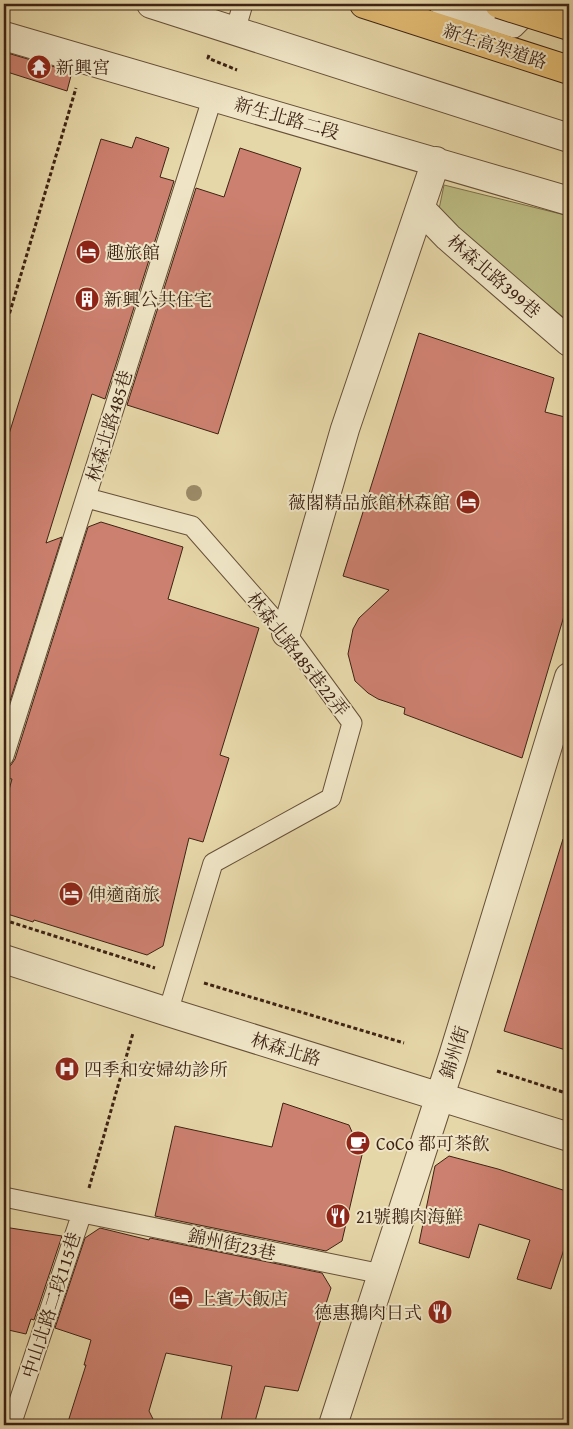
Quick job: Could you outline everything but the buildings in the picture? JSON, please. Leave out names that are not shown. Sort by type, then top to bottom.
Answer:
[{"type":"highway","name":"新生高架道路","points":[[364,4],[569,70]]},
{"type":"highway","points":[[499,4],[569,26]]},
{"type":"street","points":[[151,4],[569,138]]},
{"type":"street","name":"新生北路二段","points":[[4,36],[569,201]]},
{"type":"street","points":[[286,632],[345,429],[436,161]]},
{"type":"street","name":"林森北路399巷","points":[[420,208],[448,237],[569,342]]},
{"type":"street","name":"錦州街","points":[[333,1425],[439,1097],[569,677]]},
{"type":"street","name":"林森北路","points":[[4,959],[569,1137]]},
{"type":"lane","points":[[235,31],[243,4]]},
{"type":"lane","points":[[438,4],[514,28],[538,4]]},
{"type":"lane","name":"林森北路485巷","points":[[4,756],[213,96]]},
{"type":"lane","name":"林森北路485巷22弄","points":[[87,498],[192,526],[286,632],[352,724],[330,798],[213,863],[168,1012]]},
{"type":"lane","name":"錦州街23巷","points":[[4,1197],[382,1274]]},
{"type":"lane","name":"中山北路二段115巷","points":[[11,1425],[82,1213]]},
{"type":"path","points":[[208,58],[244,72]]},
{"type":"path","points":[[4,332],[85,60]]},
{"type":"path","points":[[82,1213],[142,1003]]},
{"type":"path","points":[[497,1071],[569,1094]]},
{"type":"green space","points":[[444,185],[569,216],[569,322],[438,214]]},
{"type":"place","name":"新興宮","points":[[39,67]]},
{"type":"place","name":"趣旅館","points":[[88,252]]},
{"type":"place","name":"新興公共住宅","points":[[87,299]]},
{"type":"place","name":"薇閣精品旅館林森館","points":[[468,502]]},
{"type":"place","name":"伸適商旅","points":[[71,894]]},
{"type":"place","name":"四季和安婦幼診所","points":[[67,1069]]},
{"type":"place","name":"CoCo 都可茶飲","points":[[358,1143]]},
{"type":"place","name":"21號鵝肉海鮮","points":[[338,1216]]},
{"type":"place","name":"上賓大飯店","points":[[181,1298]]},
{"type":"place","name":"德惠鵝肉日式","points":[[440,1312]]}]
